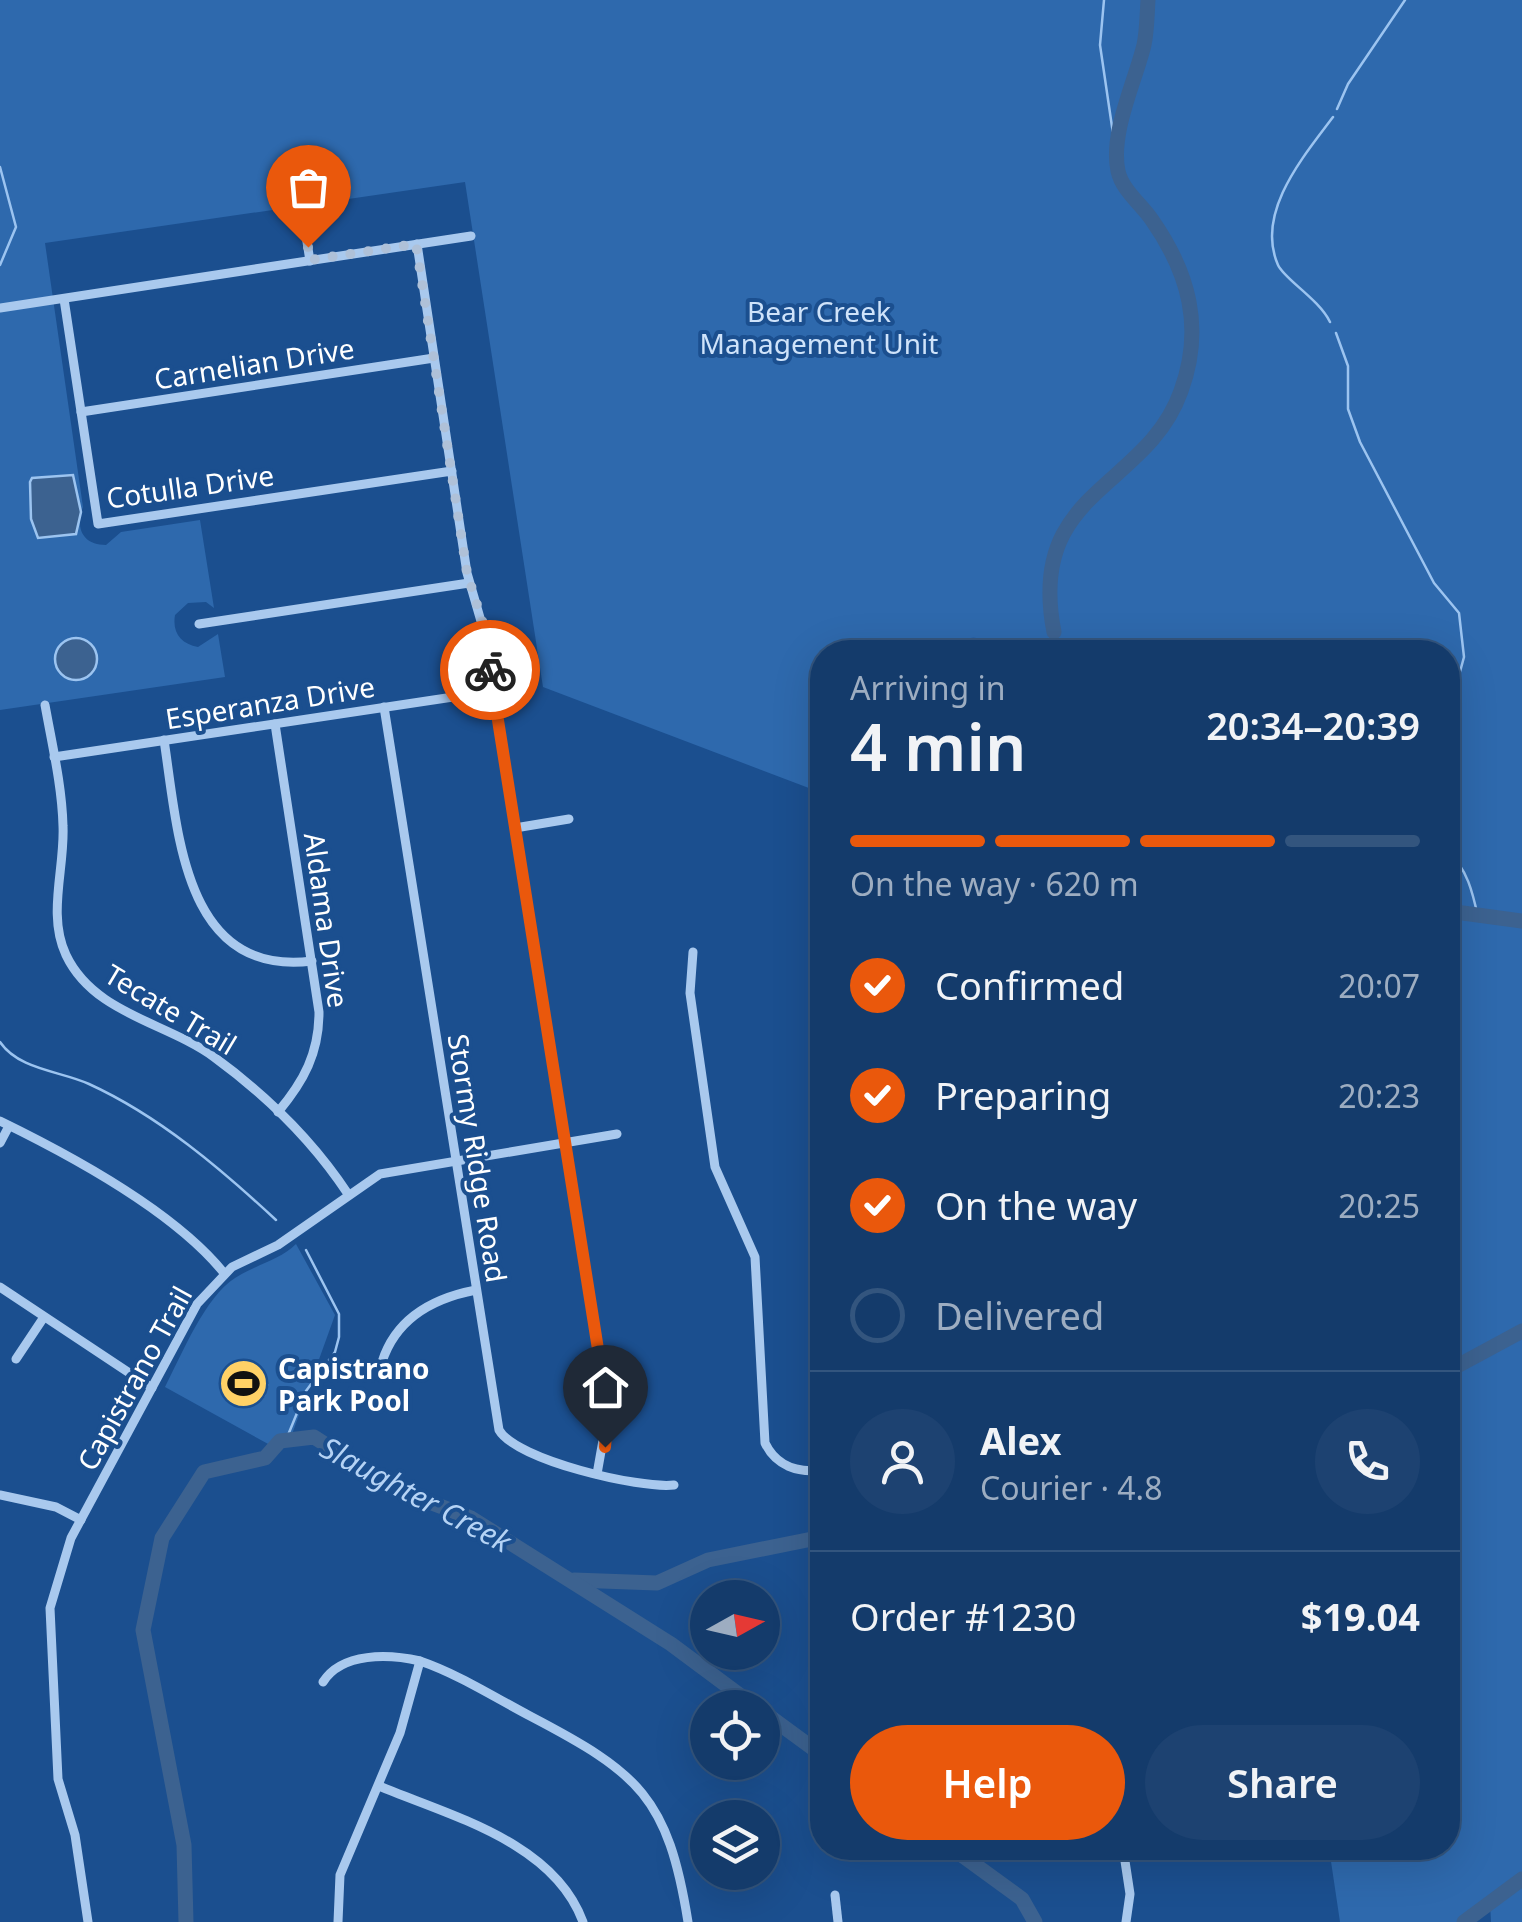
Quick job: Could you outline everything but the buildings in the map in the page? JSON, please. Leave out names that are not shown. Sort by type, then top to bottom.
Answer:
[{"type":"street","points":[[301,204],[310,260]]},
{"type":"street","points":[[0,308],[470,236]]},
{"type":"street","points":[[416,244],[469,584],[484,627],[608,1412],[597,1474]]},
{"type":"street","name":"Cotulla Drive","points":[[64,299],[98,524],[452,471]]},
{"type":"street","name":"Carnelian Drive","points":[[81,412],[434,358]]},
{"type":"street","points":[[199,624],[469,584]]},
{"type":"street","name":"Esperanza Drive","points":[[54,758],[494,691]]},
{"type":"street","name":"Tecate Trail","points":[[45,704],[64,822],[57,914],[66,956],[100,996],[214,1057],[320,1153],[348,1194]]},
{"type":"street","name":"Stormy Ridge Road","points":[[384,708],[502,1436],[516,1446],[636,1486],[674,1485]]},
{"type":"street","name":"Aldama Drive","points":[[276,724],[319,1012],[315,1050],[301,1084],[278,1112]]},
{"type":"street","points":[[164,740],[182,858],[201,907],[242,949],[261,959],[282,964],[312,961]]},
{"type":"street","points":[[515,828],[569,819]]},
{"type":"street","points":[[693,952],[690,993],[708,1126],[719,1178],[756,1257],[763,1424],[768,1449],[780,1463],[810,1470]]},
{"type":"street","points":[[0,1143],[5,1124],[184,1233],[224,1273]]},
{"type":"street","name":"Capistrano Trail","points":[[88,1922],[75,1835],[58,1778],[48,1639],[58,1570],[80,1520],[197,1304],[224,1273],[278,1245],[348,1194],[390,1170],[617,1134]]},
{"type":"street","points":[[0,1287],[152,1388]]},
{"type":"street","points":[[382,1362],[387,1346],[423,1306],[476,1290]]},
{"type":"street","points":[[16,1359],[44,1317]]},
{"type":"street","points":[[0,1495],[44,1504],[80,1520]]},
{"type":"street","points":[[324,1682],[332,1670],[358,1660],[388,1656],[420,1661],[599,1752],[628,1776],[668,1832],[688,1922]]},
{"type":"street","points":[[338,1922],[340,1875],[400,1733],[420,1661]]},
{"type":"street","points":[[379,1786],[531,1855],[564,1886],[583,1922]]},
{"type":"street","points":[[1125,1860],[1130,1894],[1126,1922]]},
{"type":"street","points":[[835,1896],[838,1922]]},
{"type":"green space","name":"Bear Creek Management Unit","points":[[0,0],[1522,0],[1522,1922],[1491,1922],[1490,1902],[1471,1922],[1340,1922],[1331,1860],[1460,1860],[1460,640],[810,640],[810,788],[543,687],[465,182],[45,243],[83,507],[82,534],[91,542],[106,545],[121,532],[200,520],[214,608],[206,602],[188,603],[175,615],[175,627],[182,640],[198,647],[218,634],[225,677],[0,710]]},
{"type":"green space","points":[[296,1244],[335,1315],[291,1437],[270,1445],[165,1387],[195,1327],[224,1287]]},
{"type":"shaded area","points":[[73,475],[81,512],[76,534],[38,538],[31,519],[32,478]]},
{"type":"shaded area","points":[[76,638],[91,644],[97,659],[91,674],[76,680],[61,674],[55,659],[61,644]]},
{"type":"shaded area","name":"Capistrano Park Pool","points":[[241,1366],[253,1368],[257,1379],[267,1385],[264,1395],[252,1387],[253,1380],[247,1399],[235,1397],[232,1390]]},
{"type":"waterway","points":[[1104,0],[1100,45],[1116,154]]},
{"type":"waterway","points":[[1054,632],[1050,585],[1057,548],[1073,519],[1164,424],[1188,368],[1192,323],[1184,281],[1165,240],[1123,184],[1116,156],[1125,108],[1144,45],[1148,0]]},
{"type":"waterway","points":[[1337,109],[1348,84],[1405,0]]},
{"type":"waterway","points":[[1330,322],[1278,265],[1273,226],[1286,186],[1333,117]]},
{"type":"waterway","points":[[0,167],[16,227],[0,265]]},
{"type":"waterway","points":[[1336,333],[1348,366],[1348,409],[1360,442],[1434,583],[1459,613],[1464,657],[1460,672]]},
{"type":"waterway","points":[[1460,866],[1478,917]]},
{"type":"waterway","points":[[1460,913],[1522,921]]},
{"type":"waterway","points":[[0,1042],[18,1059],[89,1084],[140,1111],[211,1163],[276,1220]]},
{"type":"waterway","points":[[286,1440],[306,1391],[335,1352],[339,1337],[339,1314],[306,1250]]},
{"type":"waterway","points":[[1460,1365],[1522,1331]]},
{"type":"waterway","name":"Slaughter Creek","points":[[186,1922],[184,1845],[143,1630],[162,1538],[204,1472],[265,1458],[280,1441],[314,1437],[393,1488],[471,1518],[671,1644],[733,1690]]},
{"type":"waterway","points":[[574,1580],[657,1583],[708,1560],[810,1539]]},
{"type":"waterway","name":"Slaughter Creek","points":[[780,1724],[810,1746]]},
{"type":"waterway","name":"Slaughter Creek","points":[[968,1860],[1022,1899],[1035,1922]]},
{"type":"waterway","name":"Slaughter Creek","points":[[1464,1922],[1522,1879]]},
{"type":"way so far","points":[[308,247],[310,260],[416,244],[467,573],[484,627],[490,670]]},
{"type":"place","name":"Capistrano Park Pool","points":[[243,1384]]},
{"type":"route","points":[[490,670],[608,1412],[605,1447]]}]
